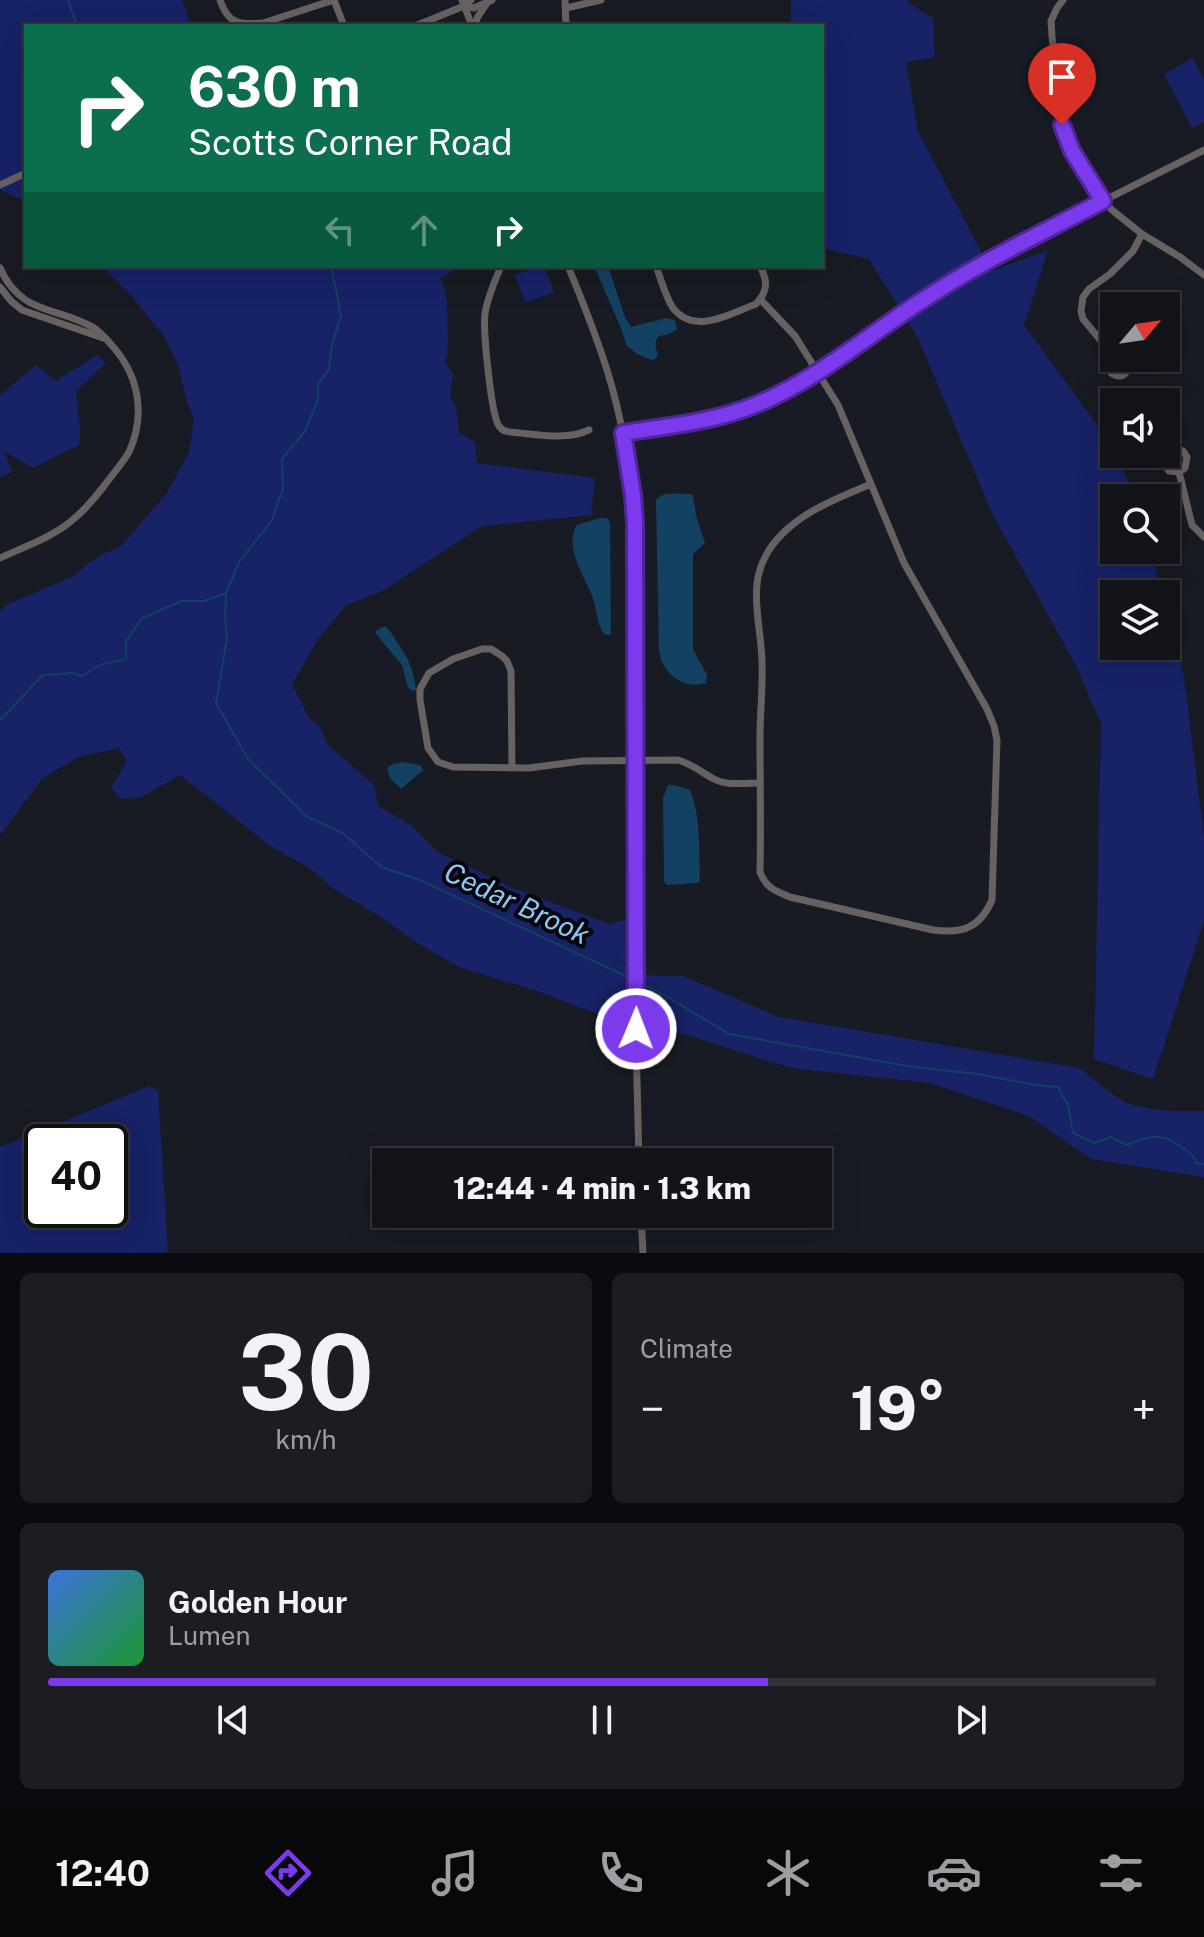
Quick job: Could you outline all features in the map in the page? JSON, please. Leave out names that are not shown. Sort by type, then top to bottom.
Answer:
[{"type":"street","points":[[220,0],[223,10],[232,20],[252,24],[334,0],[343,24]]},
{"type":"street","points":[[566,4],[601,0]]},
{"type":"street","points":[[1063,0],[1051,21],[1060,116],[1072,151],[1103,201],[1128,224],[1204,275]]},
{"type":"street","points":[[466,2],[474,8],[490,1]]},
{"type":"street","points":[[475,24],[490,1]]},
{"type":"street","points":[[419,24],[466,2]]},
{"type":"street","points":[[466,2],[473,24]]},
{"type":"street","points":[[623,433],[735,412],[776,395],[819,371],[928,296],[978,267],[1204,150]]},
{"type":"street","points":[[0,185],[24,174]]},
{"type":"street","points":[[1100,339],[1083,319],[1083,297],[1133,251],[1142,234]]},
{"type":"street","points":[[0,268],[16,292],[47,315]]},
{"type":"street","points":[[500,268],[485,312],[487,361],[500,427],[505,431],[569,436],[589,430]]},
{"type":"street","points":[[569,268],[608,372],[623,433],[633,495],[638,1148]]},
{"type":"street","points":[[657,268],[674,310],[690,320],[703,323],[756,304],[767,286],[767,278],[761,268]]},
{"type":"street","points":[[0,287],[22,310],[47,315],[107,339],[127,364],[137,389],[139,414],[130,450],[123,461],[70,522],[47,537],[0,558]]},
{"type":"street","points":[[760,299],[795,336],[838,405],[871,484],[904,563],[994,726],[997,740],[993,890],[984,915],[971,926],[955,932],[790,897],[771,889],[760,872],[763,665],[756,600],[761,566],[776,540],[800,520],[832,501],[871,484]]},
{"type":"street","points":[[1166,468],[1179,472],[1186,464],[1185,454],[1180,451]]},
{"type":"street","points":[[1179,472],[1192,525],[1204,537]]},
{"type":"street","points":[[512,768],[511,671],[507,661],[491,649],[482,649],[453,659],[429,673],[420,689],[428,748],[438,762],[453,767],[512,768],[529,768],[582,761],[678,760],[724,783],[760,783]]},
{"type":"street","points":[[642,1228],[643,1253]]},
{"type":"shaded area","points":[[0,0],[182,0],[190,24],[24,24],[24,200],[0,190]]},
{"type":"shaded area","points":[[791,0],[908,0],[933,18],[935,57],[906,62],[918,131],[991,271],[1048,250],[1024,325],[1100,429],[1100,468],[1122,468],[1130,484],[1100,484],[1100,564],[1154,564],[1158,580],[1100,580],[1100,660],[1180,660],[1204,837],[1204,921],[1153,1079],[1094,1059],[1101,723],[1075,664],[991,511],[918,338],[869,259],[824,248],[824,24],[791,24]]},
{"type":"shaded area","points":[[1193,58],[1204,80],[1204,122],[1192,128],[1164,74]]},
{"type":"shaded area","points":[[103,268],[453,268],[441,277],[447,300],[448,354],[445,362],[453,374],[450,397],[456,405],[459,433],[475,442],[477,463],[595,478],[591,515],[482,526],[384,590],[347,605],[318,639],[292,684],[309,718],[320,727],[327,744],[375,786],[378,806],[412,826],[437,852],[513,888],[612,925],[618,921],[629,921],[627,964],[611,956],[629,967],[629,1022],[618,1022],[537,991],[459,967],[335,890],[311,869],[269,845],[180,775],[142,797],[122,799],[111,788],[127,761],[119,748],[78,757],[42,779],[0,835],[0,611],[6,605],[74,576],[105,553],[120,547],[167,493],[189,452],[194,420],[177,362],[163,335],[130,294]]},
{"type":"shaded area","points":[[545,268],[554,292],[526,303],[515,275]]},
{"type":"shaded area","points":[[97,355],[106,363],[76,391],[79,445],[33,468],[4,451],[12,472],[0,477],[0,395],[36,365],[56,381]]},
{"type":"shaded area","points":[[642,975],[683,976],[779,1017],[1080,1068],[1127,1103],[1168,1111],[1204,1111],[1204,1177],[1091,1159],[1029,1116],[930,1083],[791,1068],[677,1032],[653,1028]]},
{"type":"shaded area","points":[[150,1086],[158,1091],[168,1253],[0,1253],[0,1147],[24,1137],[24,1228],[128,1228],[128,1124],[57,1124]]},
{"type":"water","points":[[595,268],[609,268],[631,327],[666,318],[675,320],[677,330],[657,338],[658,355],[652,360],[627,346]]},
{"type":"water","points":[[665,494],[692,494],[705,543],[693,554],[693,649],[707,675],[706,683],[697,685],[675,678],[664,665],[659,649],[656,501]]},
{"type":"water","points":[[607,518],[610,523],[611,635],[604,634],[598,622],[593,598],[572,543],[577,525]]},
{"type":"water","points":[[382,627],[390,631],[407,658],[416,690],[408,688],[402,665],[376,634]]},
{"type":"water","points":[[403,762],[420,765],[423,770],[401,789],[390,778],[387,768]]},
{"type":"water","points":[[668,785],[690,790],[694,800],[699,847],[700,881],[697,883],[667,885],[664,881],[663,798]]},
{"type":"waterway","points":[[68,0],[76,24]]},
{"type":"waterway","points":[[0,720],[43,675],[72,673],[82,676],[100,665],[126,659],[126,642],[141,619],[181,601],[204,601],[226,593],[239,562],[272,520],[283,489],[282,459],[305,431],[318,400],[318,384],[329,369],[341,315],[331,268]]},
{"type":"waterway","name":"Cedar Brook","points":[[226,593],[227,639],[216,703],[248,759],[306,816],[344,834],[381,867],[420,880],[634,980]]},
{"type":"waterway","name":"Cedar Brook","points":[[640,983],[729,1034],[913,1067],[1058,1087],[1068,1105],[1073,1133],[1094,1143],[1111,1137],[1127,1145],[1149,1137],[1162,1137],[1188,1151],[1196,1163],[1204,1164]]},
{"type":"route","points":[[636,1029],[635,523],[623,433],[711,418],[776,395],[819,371],[928,296],[1103,201],[1072,151],[1062,125]]}]
